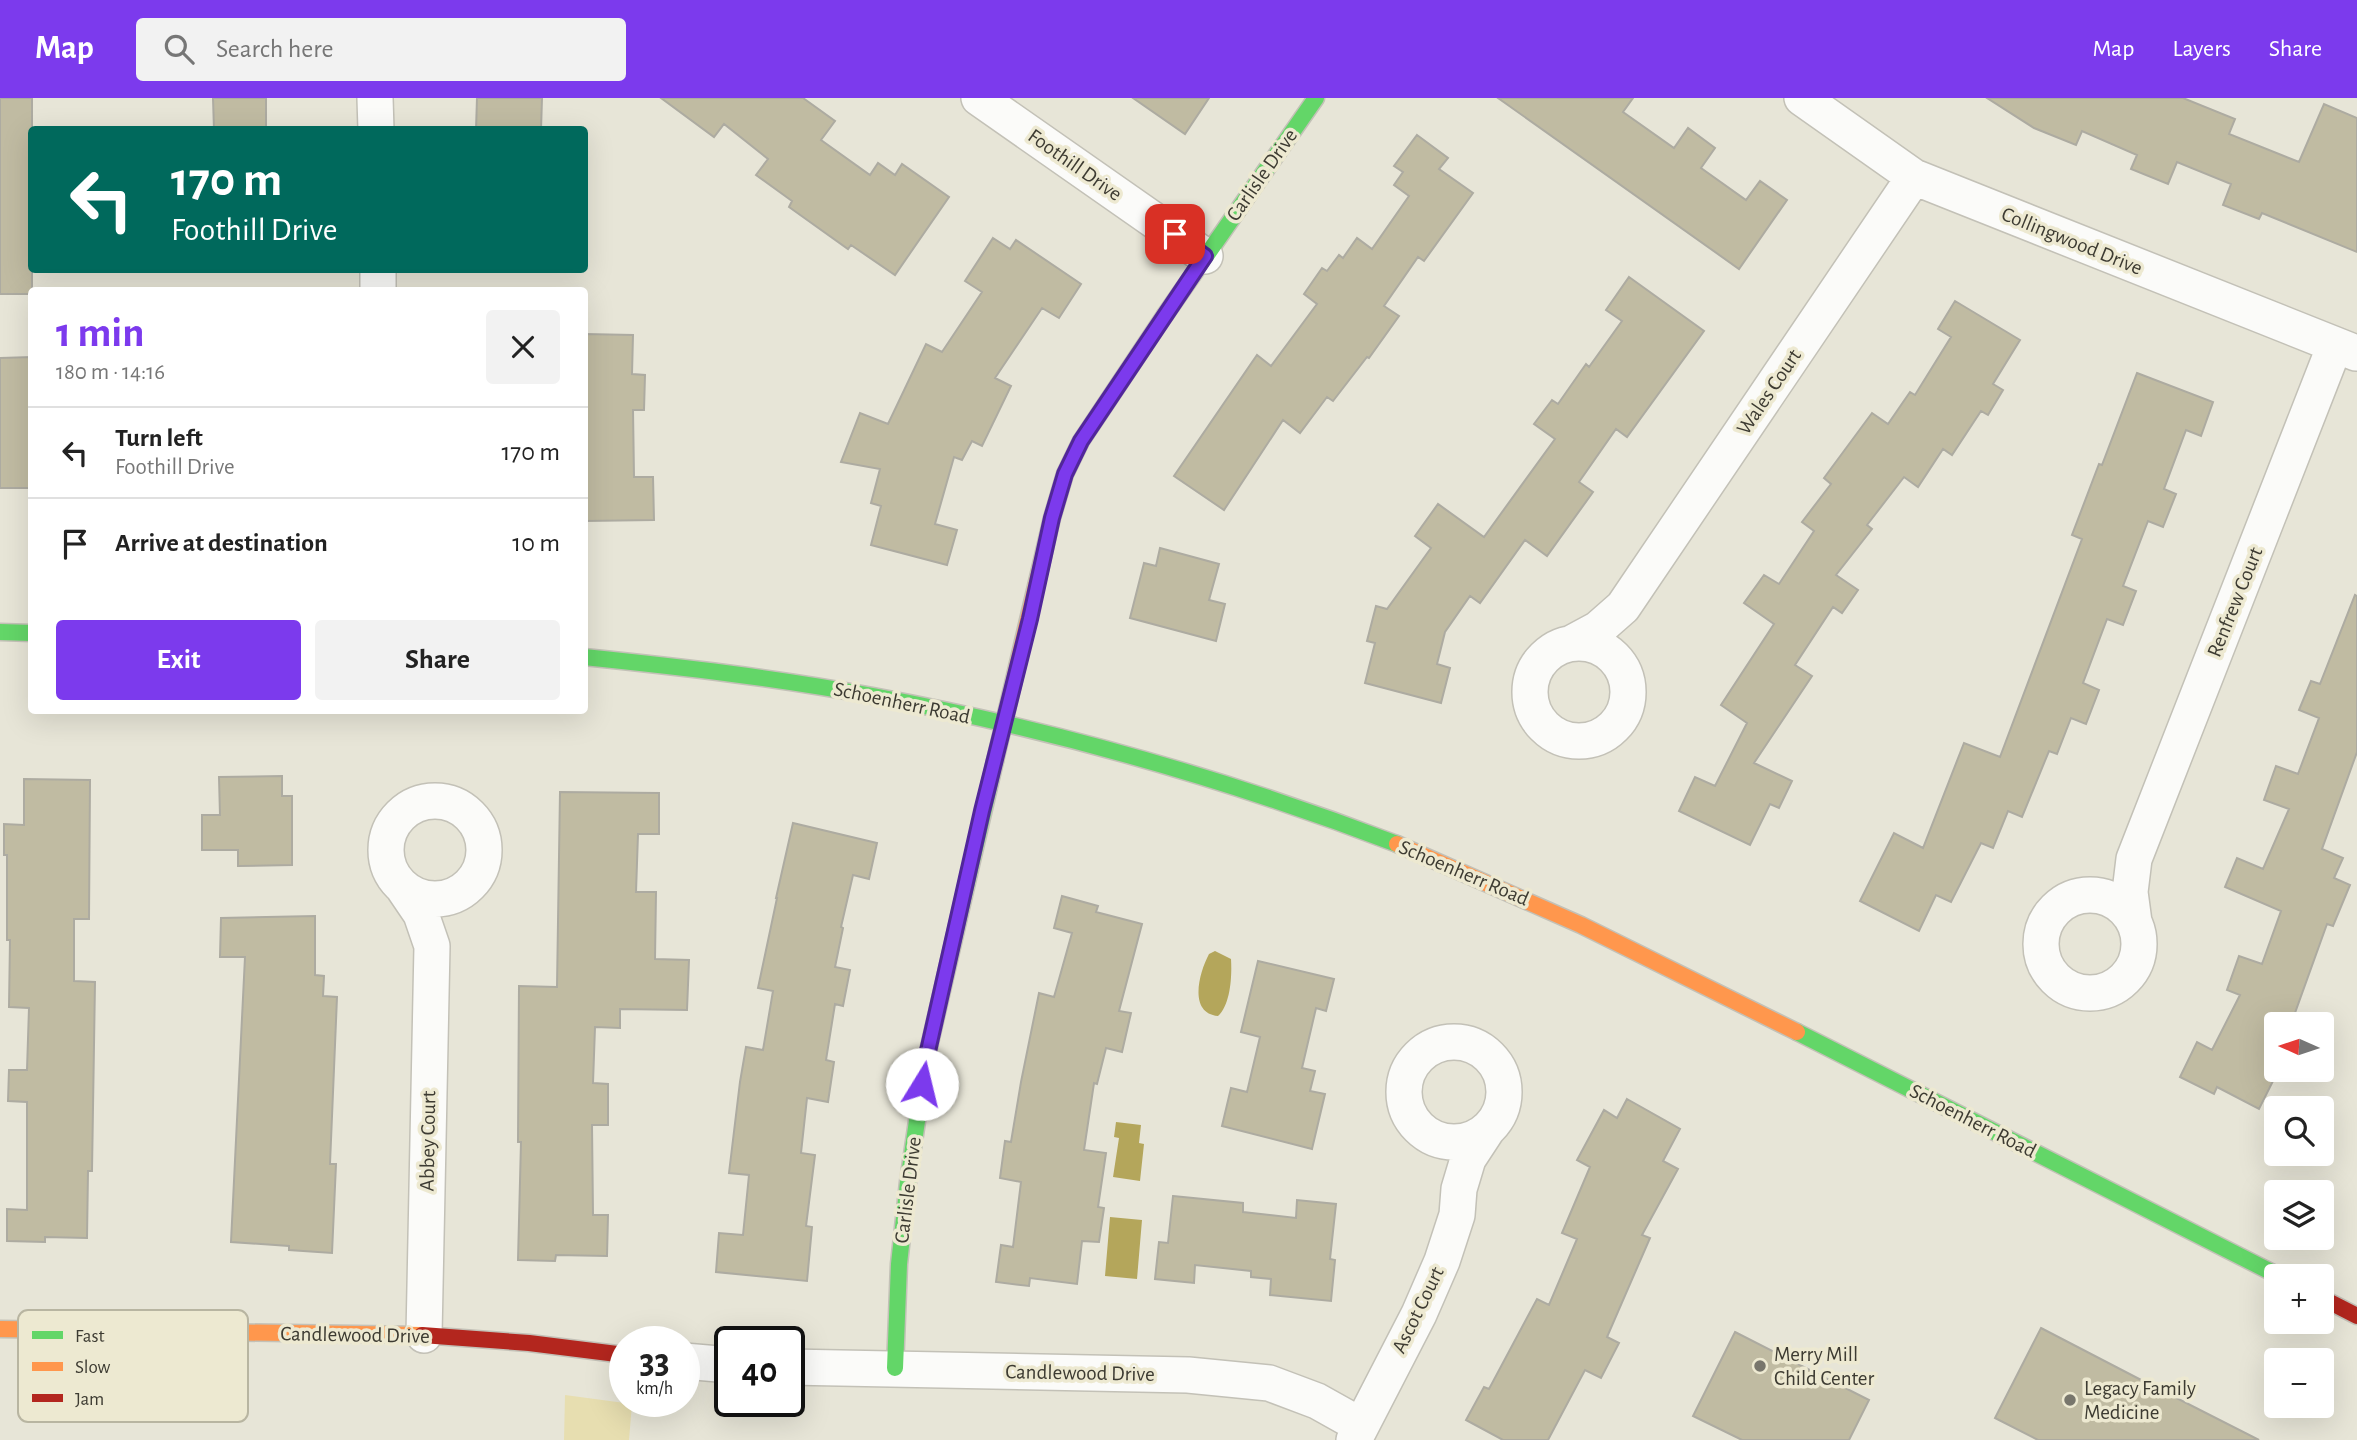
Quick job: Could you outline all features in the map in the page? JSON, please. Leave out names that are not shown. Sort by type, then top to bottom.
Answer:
[{"type":"street","points":[[375,98],[376,126]]},
{"type":"street","name":"Foothill Drive","points":[[979,98],[1205,256]]},
{"type":"street","name":"Carlisle Drive","points":[[895,1368],[899,1264],[926,1060],[1052,518],[1065,474],[1081,441],[1205,256],[1316,98]]},
{"type":"street","name":"Collingwood Drive","points":[[1802,98],[1914,177],[2346,349]]},
{"type":"street","name":"Wales Court","points":[[1623,607],[1619,640],[1629,687],[1628,704],[1621,720],[1609,732],[1594,740],[1577,742],[1561,739],[1546,729],[1535,716],[1530,701],[1530,685],[1535,670],[1556,648],[1598,629],[1623,607],[1914,177]]},
{"type":"street","name":"Renfrew Court","points":[[2134,859],[2109,881],[2067,900],[2054,909],[2045,922],[2041,953],[2046,968],[2056,981],[2071,990],[2087,994],[2105,992],[2120,984],[2131,972],[2138,956],[2139,939],[2130,892],[2134,859],[2346,349]]},
{"type":"street","points":[[0,632],[28,633]]},
{"type":"street","points":[[1572,643],[1587,643],[1602,648],[1615,657],[1624,670]]},
{"type":"street","name":"Schoenherr Road","points":[[588,657],[772,678],[851,691],[1004,724],[1102,747],[1225,783],[1341,823],[1468,873],[1601,932],[2264,1269]]},
{"type":"street","name":"Abbey Court","points":[[424,1335],[432,946],[421,914],[393,876],[386,860],[386,843],[391,827],[401,813],[415,804],[432,800],[449,802],[464,810],[475,821],[482,835],[484,850],[482,866],[445,915],[432,946]]},
{"type":"street","points":[[404,889],[433,900],[463,891]]},
{"type":"street","points":[[2082,895],[2098,895],[2112,900],[2125,909],[2134,922]]},
{"type":"street","name":"Ascot Court","points":[[1357,1433],[1419,1314],[1442,1261],[1457,1215],[1459,1189],[1468,1158],[1498,1117],[1504,1101],[1503,1083],[1498,1067],[1487,1054],[1472,1045],[1455,1041],[1439,1044],[1424,1052],[1413,1063],[1406,1077],[1404,1093],[1407,1109],[1415,1123],[1426,1134],[1441,1140],[1453,1161],[1459,1189]]},
{"type":"street","points":[[1441,1140],[1457,1142],[1472,1139],[1487,1130]]},
{"type":"street","points":[[2334,1304],[2357,1315]]},
{"type":"street","name":"Candlewood Drive","points":[[0,1329],[18,1329]]},
{"type":"street","name":"Candlewood Drive","points":[[248,1333],[424,1335],[609,1352]]},
{"type":"street","name":"Candlewood Drive","points":[[805,1367],[1188,1375],[1269,1383],[1317,1401],[1357,1433]]},
{"type":"shaded area","points":[[1215,951],[1231,959],[1228,997],[1218,1016],[1203,1008],[1198,991],[1205,962],[1209,954]]},
{"type":"shaded area","points":[[1116,1122],[1141,1125],[1139,1143],[1144,1144],[1140,1181],[1113,1177],[1119,1138],[1114,1137]]},
{"type":"shaded area","points":[[1110,1217],[1142,1220],[1137,1279],[1105,1276]]},
{"type":"shaded area","points":[[565,1395],[609,1401],[609,1417],[631,1417],[629,1440],[564,1440]]},
{"type":"building","points":[[0,98],[32,98],[32,126],[28,126],[28,273],[32,273],[32,287],[28,287],[28,294],[0,294]]},
{"type":"building","points":[[213,98],[266,98],[266,126],[214,126]]},
{"type":"building","points":[[477,98],[542,98],[541,126],[476,126]]},
{"type":"building","points":[[661,98],[803,98],[835,121],[821,140],[870,175],[878,163],[895,175],[902,164],[949,197],[895,275],[851,245],[848,249],[789,207],[792,201],[756,175],[768,159],[724,124],[714,137]]},
{"type":"building","points":[[1133,98],[1209,98],[1185,134]]},
{"type":"building","points":[[1498,98],[1633,98],[1623,112],[1674,148],[1688,128],[1715,148],[1701,168],[1746,200],[1760,181],[1787,200],[1739,269]]},
{"type":"building","points":[[1987,98],[2183,98],[2235,119],[2229,134],[2299,162],[2324,104],[2357,118],[2357,252],[2262,213],[2259,219],[2223,205],[2231,184],[2177,162],[2168,184],[2131,169],[2137,155],[2082,131],[2076,145],[2034,128]]},
{"type":"building","points":[[1417,135],[1448,158],[1439,169],[1473,193],[1424,261],[1418,257],[1384,306],[1399,316],[1369,358],[1367,357],[1333,401],[1327,397],[1300,433],[1283,420],[1224,510],[1174,476],[1257,355],[1271,366],[1317,304],[1304,294],[1322,268],[1327,271],[1339,255],[1343,258],[1357,238],[1372,249],[1409,196],[1394,185],[1403,172],[1394,166]]},
{"type":"building","points":[[993,238],[1010,249],[1016,240],[1081,284],[1059,318],[1042,308],[995,378],[1011,386],[982,446],[972,441],[962,460],[954,457],[935,524],[957,530],[947,565],[871,545],[881,506],[871,503],[880,469],[841,462],[860,413],[888,424],[926,344],[942,352],[982,292],[965,281]]},
{"type":"building","points":[[1629,277],[1704,331],[1627,437],[1616,429],[1579,482],[1593,492],[1547,556],[1525,540],[1480,603],[1470,596],[1445,632],[1437,664],[1450,668],[1441,703],[1365,683],[1375,643],[1367,641],[1376,606],[1387,609],[1431,548],[1415,536],[1438,504],[1484,537],[1555,439],[1534,424],[1552,400],[1558,404],[1586,364],[1589,367],[1622,321],[1606,310]]},
{"type":"building","points":[[1955,301],[2020,340],[1993,384],[2003,390],[1988,415],[1981,411],[1952,455],[1943,449],[1918,487],[1904,477],[1867,525],[1872,529],[1836,575],[1858,590],[1842,613],[1833,607],[1795,665],[1812,676],[1754,763],[1792,781],[1779,808],[1770,804],[1750,845],[1679,811],[1695,777],[1715,786],[1747,723],[1721,705],[1774,624],[1744,603],[1764,575],[1779,584],[1814,531],[1802,522],[1831,484],[1824,478],[1872,413],[1888,424],[1910,392],[1915,395],[1951,337],[1938,329]]},
{"type":"building","points":[[588,334],[633,335],[632,374],[645,375],[644,410],[633,410],[634,477],[653,477],[654,520],[588,521]]},
{"type":"building","points":[[28,357],[28,488],[0,488],[0,358]]},
{"type":"building","points":[[2137,373],[2213,402],[2201,436],[2186,430],[2164,489],[2176,494],[2163,527],[2148,521],[2123,586],[2136,591],[2123,625],[2107,619],[2083,683],[2099,690],[2086,724],[2071,718],[2057,754],[2049,751],[2022,817],[2008,811],[1993,848],[1981,843],[1951,902],[1936,895],[1919,931],[1860,901],[1894,833],[1923,848],[1964,743],[2000,757],[2082,539],[2072,535]]},
{"type":"building","points":[[1160,548],[1219,564],[1209,600],[1225,604],[1216,641],[1130,618],[1144,563],[1156,566]]},
{"type":"building","points":[[2355,595],[2357,752],[2322,849],[2343,858],[2334,878],[2350,885],[2333,926],[2327,924],[2295,1012],[2264,1012],[2264,1082],[2272,1082],[2259,1109],[2217,1087],[2214,1094],[2180,1077],[2197,1042],[2212,1050],[2240,995],[2227,990],[2239,956],[2262,964],[2281,911],[2225,887],[2237,858],[2263,869],[2289,809],[2264,800],[2276,766],[2298,774],[2319,718],[2299,710],[2311,681],[2320,684]]},
{"type":"building","points":[[282,776],[282,796],[292,796],[292,865],[238,866],[238,850],[202,850],[202,815],[220,815],[219,777]]},
{"type":"building","points":[[24,779],[90,780],[89,919],[74,919],[74,981],[95,982],[92,1171],[88,1171],[87,1238],[45,1237],[45,1242],[7,1241],[7,1209],[27,1210],[27,1102],[8,1101],[9,1070],[27,1070],[29,1008],[9,1007],[10,940],[7,940],[7,855],[4,855],[4,824],[24,825]]},
{"type":"building","points":[[560,792],[659,793],[659,834],[638,834],[636,892],[656,892],[655,959],[689,960],[687,1010],[620,1009],[620,1028],[595,1027],[593,1083],[608,1084],[608,1125],[592,1125],[593,1215],[608,1215],[607,1256],[556,1255],[555,1261],[518,1260],[521,1142],[518,1142],[519,986],[557,987]]},
{"type":"building","points":[[793,823],[877,843],[869,879],[853,875],[841,927],[843,928],[835,967],[850,970],[843,1006],[835,1004],[826,1060],[834,1062],[828,1102],[807,1098],[801,1153],[815,1155],[806,1226],[812,1227],[807,1281],[716,1272],[719,1233],[743,1235],[749,1175],[729,1173],[740,1082],[746,1047],[763,1050],[773,991],[758,988]]},
{"type":"building","points":[[1062,896],[1098,906],[1096,912],[1142,924],[1119,1011],[1131,1013],[1122,1052],[1106,1048],[1097,1084],[1094,1083],[1084,1150],[1106,1153],[1098,1207],[1104,1208],[1099,1242],[1082,1241],[1077,1284],[1030,1278],[1029,1286],[996,1282],[1001,1245],[1013,1247],[1021,1182],[1000,1178],[1005,1141],[1011,1142],[1039,993],[1054,997],[1072,933],[1054,928]]},
{"type":"building","points":[[315,916],[315,975],[324,976],[323,996],[337,997],[330,1164],[336,1164],[332,1253],[289,1250],[289,1246],[231,1242],[245,957],[220,957],[221,918]]},
{"type":"building","points":[[1258,961],[1334,979],[1326,1011],[1316,1008],[1302,1068],[1315,1071],[1310,1091],[1325,1094],[1312,1149],[1222,1126],[1231,1088],[1247,1092],[1260,1037],[1241,1032]]},
{"type":"building","points":[[1627,1099],[1680,1129],[1663,1161],[1678,1169],[1642,1235],[1650,1238],[1607,1337],[1619,1343],[1601,1378],[1585,1370],[1548,1440],[1503,1440],[1466,1420],[1484,1387],[1489,1389],[1537,1299],[1549,1305],[1577,1239],[1562,1233],[1590,1167],[1577,1160],[1604,1110],[1617,1118]]},
{"type":"building","points":[[1173,1196],[1243,1203],[1243,1212],[1296,1218],[1297,1200],[1336,1204],[1330,1259],[1335,1260],[1331,1301],[1270,1295],[1271,1279],[1251,1277],[1251,1271],[1195,1265],[1194,1283],[1155,1279],[1159,1242],[1168,1243]]},
{"type":"building","name":"Legacy Family Medicine","points":[[2041,1328],[2259,1440],[2038,1440],[1995,1418]]},
{"type":"building","name":"Merry Mill Child Center","points":[[1735,1332],[1869,1400],[1849,1440],[1742,1440],[1693,1416]]},
{"type":"traffic: fast","points":[[1165,315],[1316,98]]},
{"type":"traffic: fast","points":[[0,632],[28,633]]},
{"type":"traffic: fast","points":[[588,657],[801,684],[1006,724],[1204,777],[1397,844]]},
{"type":"traffic: fast","points":[[895,1368],[899,1264],[926,1060],[995,761]]},
{"type":"traffic: fast","points":[[1797,1032],[2264,1268]]},
{"type":"traffic: slow","points":[[995,761],[1052,518],[1065,474],[1081,441],[1165,315]]},
{"type":"traffic: slow","points":[[1397,844],[1581,925],[1797,1032]]},
{"type":"traffic: slow","points":[[0,1329],[18,1329]]},
{"type":"traffic: slow","points":[[248,1333],[422,1335]]},
{"type":"traffic: jam","points":[[2334,1304],[2357,1316]]},
{"type":"traffic: jam","points":[[422,1335],[529,1343],[609,1353]]},
{"type":"place","name":"Merry Mill Child Center","points":[[1760,1366]]},
{"type":"place","name":"Legacy Family Medicine","points":[[2070,1400]]},
{"type":"route","points":[[922,1084],[982,811],[1052,518],[1065,474],[1081,441],[1205,256],[1175,234]]}]
